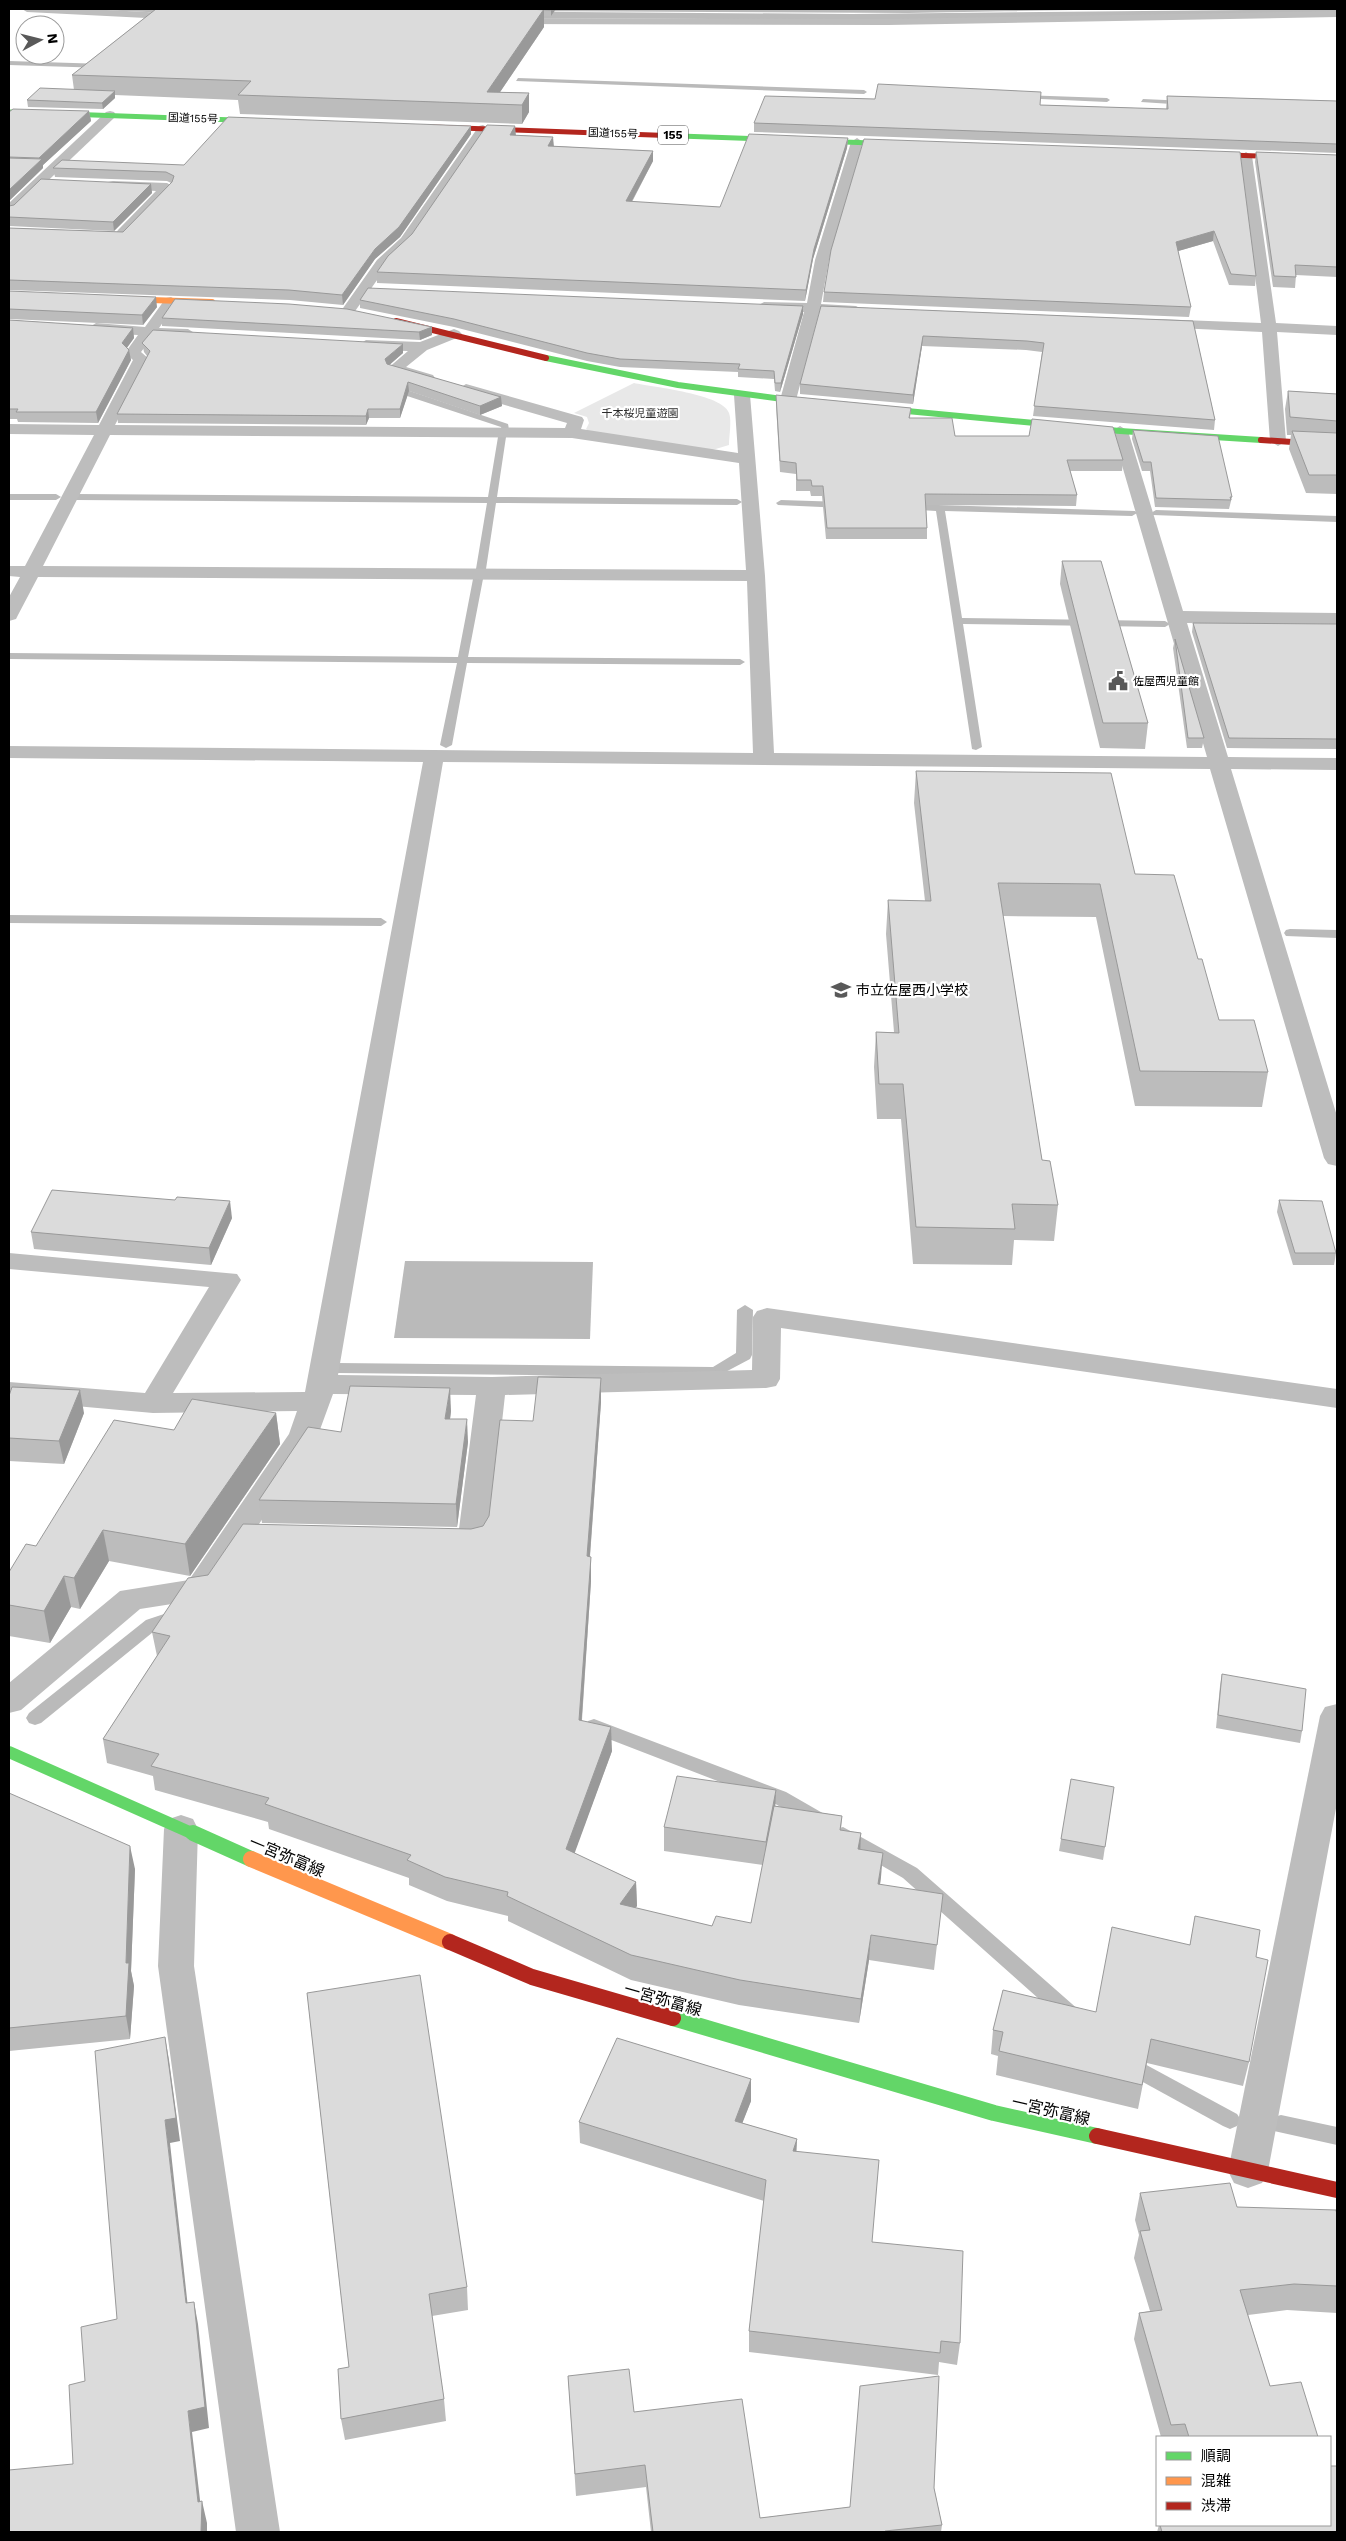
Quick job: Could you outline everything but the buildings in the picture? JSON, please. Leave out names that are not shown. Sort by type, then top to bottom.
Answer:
[{"type":"main road","name":"国道155号","points":[[9,112],[272,121]]},
{"type":"main road","name":"国道155号","points":[[421,126],[912,144]]},
{"type":"main road","points":[[1187,154],[1337,159]]},
{"type":"main road","points":[[104,298],[221,303]]},
{"type":"main road","points":[[344,310],[364,314]]},
{"type":"main road","points":[[382,325],[454,334],[587,368],[742,395],[827,404]]},
{"type":"main road","points":[[866,408],[1120,430],[1337,445]]},
{"type":"main road","name":"一宮弥富線","points":[[14,1760],[532,1977],[994,2113],[1337,2190]]},
{"type":"street","points":[[27,9],[198,18]]},
{"type":"street","points":[[496,21],[888,22],[1337,14]]},
{"type":"street","points":[[9,210],[110,115]]},
{"type":"street","points":[[344,310],[364,289],[382,264],[406,241],[483,129]]},
{"type":"street","points":[[788,400],[813,308],[822,260],[857,142]]},
{"type":"street","points":[[1246,156],[1269,328],[1278,441]]},
{"type":"street","points":[[38,182],[58,183]]},
{"type":"street","points":[[98,184],[167,187],[119,237],[110,237]]},
{"type":"street","points":[[364,289],[383,290]]},
{"type":"street","points":[[9,615],[141,359],[133,353],[171,301]]},
{"type":"street","points":[[745,305],[873,310]]},
{"type":"street","points":[[1140,322],[1337,330]]},
{"type":"street","points":[[365,345],[382,325]]},
{"type":"street","points":[[84,328],[206,335]]},
{"type":"street","points":[[454,334],[422,347],[394,369],[576,420],[572,433]]},
{"type":"street","points":[[346,344],[422,347]]},
{"type":"street","points":[[742,395],[756,576],[764,760]]},
{"type":"street","points":[[9,429],[572,433],[746,459]]},
{"type":"street","points":[[1120,430],[1177,617],[1218,763],[1336,1149]]},
{"type":"street","points":[[9,572],[756,576]]},
{"type":"street","points":[[1177,617],[1337,619]]},
{"type":"street","points":[[9,752],[1337,764]]},
{"type":"street","points":[[9,1701],[131,1599],[199,1590],[252,1536],[303,1434],[319,1393],[434,756]]},
{"type":"street","points":[[9,1261],[227,1280],[153,1403]]},
{"type":"street","points":[[9,1391],[153,1403],[319,1393],[492,1386],[766,1379],[767,1317],[1337,1399]]},
{"type":"street","points":[[424,1539],[473,1540],[492,1386]]},
{"type":"street","points":[[1248,2171],[1337,1716]]},
{"type":"street","points":[[181,1829],[176,1966],[258,2532]]},
{"type":"green space","name":"千本桜児童遊園","points":[[634,383],[686,392],[724,406],[730,416],[729,445],[709,451],[591,433],[586,429],[589,423],[587,417],[574,413]]},
{"type":"shaded area","points":[[70,9],[1132,9],[908,13],[288,10],[852,14],[1337,9],[1337,12],[926,20],[275,17]]},
{"type":"shaded area","points":[[405,1261],[593,1262],[590,1339],[394,1338]]},
{"type":"waterway","points":[[9,63],[105,66]]},
{"type":"waterway","points":[[518,80],[864,92]]},
{"type":"waterway","points":[[1021,97],[1107,100]]},
{"type":"waterway","points":[[1143,101],[1187,103]]},
{"type":"waterway","points":[[389,387],[505,426],[505,429]]},
{"type":"waterway","points":[[492,500],[502,437]]},
{"type":"waterway","points":[[9,497],[56,497]]},
{"type":"waterway","points":[[76,497],[492,500]]},
{"type":"waterway","points":[[481,569],[492,500]]},
{"type":"waterway","points":[[492,500],[737,502]]},
{"type":"waterway","points":[[781,503],[843,505]]},
{"type":"waterway","points":[[906,507],[1132,513]]},
{"type":"waterway","points":[[940,508],[957,621]]},
{"type":"waterway","points":[[1156,513],[1337,519]]},
{"type":"waterway","points":[[462,660],[478,579]]},
{"type":"waterway","points":[[957,621],[1165,624]]},
{"type":"waterway","points":[[957,621],[976,747]]},
{"type":"waterway","points":[[9,656],[462,660]]},
{"type":"waterway","points":[[446,745],[462,660]]},
{"type":"waterway","points":[[462,660],[740,662]]},
{"type":"waterway","points":[[9,919],[381,922]]},
{"type":"waterway","points":[[1290,933],[1337,934]]},
{"type":"waterway","points":[[337,1368],[716,1372],[744,1355],[745,1310]]},
{"type":"waterway","points":[[35,1718],[152,1624],[179,1615]]},
{"type":"waterway","points":[[594,1726],[779,1797],[819,1820]]},
{"type":"waterway","points":[[843,1834],[910,1873],[1073,2017]]},
{"type":"waterway","points":[[1128,2064],[1230,2120]]},
{"type":"waterway","points":[[1281,2124],[1337,2136]]},
{"type":"traffic: fast","points":[[9,112],[262,121]]},
{"type":"traffic: fast","points":[[680,136],[899,144]]},
{"type":"traffic: fast","points":[[546,358],[678,385],[812,403]]},
{"type":"traffic: fast","points":[[875,408],[1120,431],[1261,440]]},
{"type":"traffic: fast","points":[[9,1752],[251,1859]]},
{"type":"traffic: fast","points":[[673,2018],[994,2113],[1097,2136]]},
{"type":"traffic: slow","points":[[120,299],[212,302]]},
{"type":"traffic: slow","points":[[251,1859],[450,1942]]},
{"type":"traffic: jam","points":[[432,127],[680,136]]},
{"type":"traffic: jam","points":[[1202,154],[1337,159]]},
{"type":"traffic: jam","points":[[396,321],[546,358]]},
{"type":"traffic: jam","points":[[1261,440],[1337,445]]},
{"type":"traffic: jam","points":[[450,1942],[532,1977],[673,2018]]},
{"type":"traffic: jam","points":[[1097,2136],[1337,2190]]},
{"type":"place","name":"佐屋西児童館","points":[[1118,681]]},
{"type":"place","name":"市立佐屋西小学校","points":[[841,990]]}]
